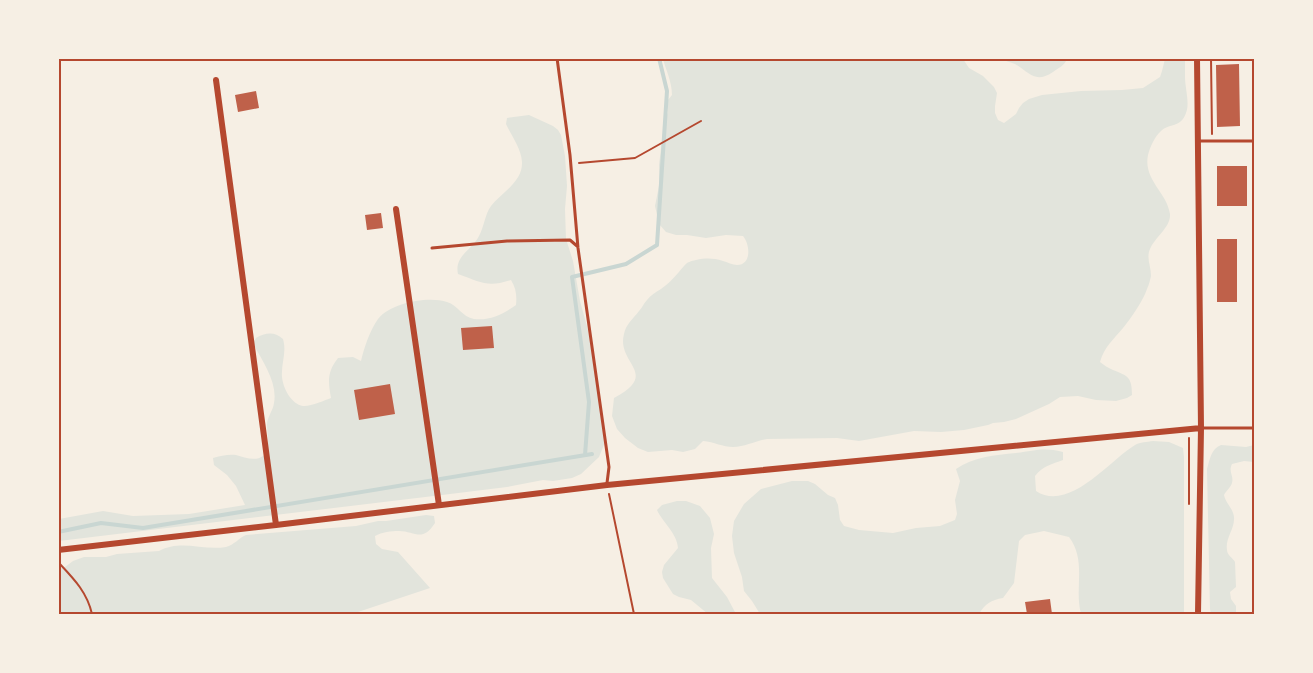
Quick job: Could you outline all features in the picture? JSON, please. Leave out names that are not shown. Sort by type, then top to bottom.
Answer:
[{"type":"street","points":[[1197,58],[1201,428],[1198,615]]},
{"type":"street","points":[[216,80],[276,525]]},
{"type":"street","points":[[396,209],[439,505]]},
{"type":"street","points":[[58,550],[607,485],[1201,428]]},
{"type":"lane","points":[[557,58],[571,163],[578,248],[609,467],[607,485]]},
{"type":"lane","points":[[1197,141],[1254,141]]},
{"type":"lane","points":[[432,248],[507,241],[570,240],[578,248]]},
{"type":"lane","points":[[1201,428],[1254,428]]},
{"type":"path","points":[[1211,58],[1212,141]]},
{"type":"path","points":[[571,163],[635,158],[701,121]]},
{"type":"path","points":[[607,485],[634,615]]},
{"type":"path","points":[[58,562],[77,582],[89,601],[92,615]]},
{"type":"shaded area","points":[[663,59],[963,59],[969,68],[983,76],[994,87],[997,93],[995,113],[998,120],[1004,123],[1016,114],[1023,103],[1029,99],[1042,95],[1081,91],[1143,88],[1160,77],[1165,59],[1185,59],[1188,105],[1186,113],[1181,121],[1159,133],[1153,142],[1147,164],[1152,179],[1168,206],[1170,219],[1149,252],[1151,276],[1145,294],[1130,319],[1107,348],[1100,362],[1128,378],[1132,395],[1116,401],[1078,396],[1060,397],[1016,419],[964,430],[914,431],[859,441],[837,438],[767,439],[733,447],[703,441],[695,449],[683,452],[672,450],[648,452],[638,448],[617,429],[612,416],[614,398],[628,389],[636,375],[623,344],[626,327],[649,298],[688,263],[710,259],[737,265],[745,262],[748,253],[743,236],[726,235],[706,238],[676,235],[666,232],[659,224],[655,206],[659,186],[659,165],[668,100],[672,95]]},
{"type":"shaded area","points":[[1001,59],[1067,59],[1053,72],[1037,77]]},
{"type":"shaded area","points":[[529,115],[558,130],[565,156],[566,239],[588,330],[605,442],[599,457],[581,474],[572,478],[543,480],[507,487],[59,541],[59,519],[103,511],[133,516],[189,514],[245,505],[236,486],[214,465],[213,458],[233,455],[257,459],[267,450],[267,422],[275,395],[268,372],[253,343],[256,338],[270,334],[283,339],[282,377],[284,386],[288,395],[295,402],[306,406],[331,398],[329,377],[334,363],[338,358],[353,357],[361,361],[375,323],[384,313],[392,309],[410,302],[439,300],[451,304],[470,318],[485,319],[516,305],[516,292],[511,280],[496,284],[484,283],[458,274],[457,268],[461,258],[479,236],[491,206],[515,181],[521,169],[520,152],[506,124],[507,118]]},
{"type":"shaded area","points":[[1153,441],[1169,442],[1183,448],[1184,614],[1081,614],[1079,565],[1074,546],[1069,537],[1044,531],[1025,535],[1019,541],[1014,583],[1003,598],[989,603],[979,614],[760,614],[744,591],[734,553],[732,536],[734,521],[744,504],[761,489],[792,481],[808,481],[835,498],[840,520],[844,526],[859,530],[893,533],[940,526],[955,520],[957,514],[955,500],[960,481],[956,469],[977,459],[1039,450],[1063,452],[1063,460],[1044,468],[1035,476],[1036,491],[1049,496],[1062,495],[1088,482],[1135,445]]},
{"type":"shaded area","points":[[1221,445],[1246,447],[1254,445],[1254,462],[1244,461],[1232,464],[1232,483],[1224,495],[1234,517],[1227,546],[1228,553],[1235,562],[1236,587],[1230,592],[1231,599],[1236,606],[1236,614],[1211,614],[1210,609],[1207,469],[1213,452]]},
{"type":"shaded area","points":[[686,501],[700,506],[710,518],[714,534],[711,548],[712,578],[727,597],[736,614],[708,614],[691,600],[673,594],[663,578],[664,565],[678,548],[675,538],[657,510],[662,505]]},
{"type":"shaded area","points":[[426,515],[434,516],[435,523],[426,533],[393,531],[375,536],[376,544],[382,549],[398,552],[430,588],[352,614],[59,614],[58,569],[84,557],[159,551],[176,546],[226,547],[246,535],[356,526]]},
{"type":"building","points":[[1239,64],[1240,126],[1217,127],[1216,65]]},
{"type":"building","points":[[256,91],[259,108],[238,112],[235,95]]},
{"type":"building","points":[[1217,166],[1247,166],[1247,206],[1217,206]]},
{"type":"building","points":[[381,213],[383,228],[367,230],[365,215]]},
{"type":"building","points":[[1217,239],[1237,239],[1237,302],[1217,302]]},
{"type":"building","points":[[492,326],[494,348],[463,350],[461,328]]},
{"type":"building","points":[[390,384],[395,414],[359,420],[354,390]]},
{"type":"building","points":[[1050,599],[1052,614],[1027,614],[1025,602]]},
{"type":"waterway","points":[[585,455],[589,402],[572,277],[626,264],[657,245],[667,91],[659,58]]},
{"type":"waterway","points":[[58,532],[101,523],[143,528],[592,454]]}]
